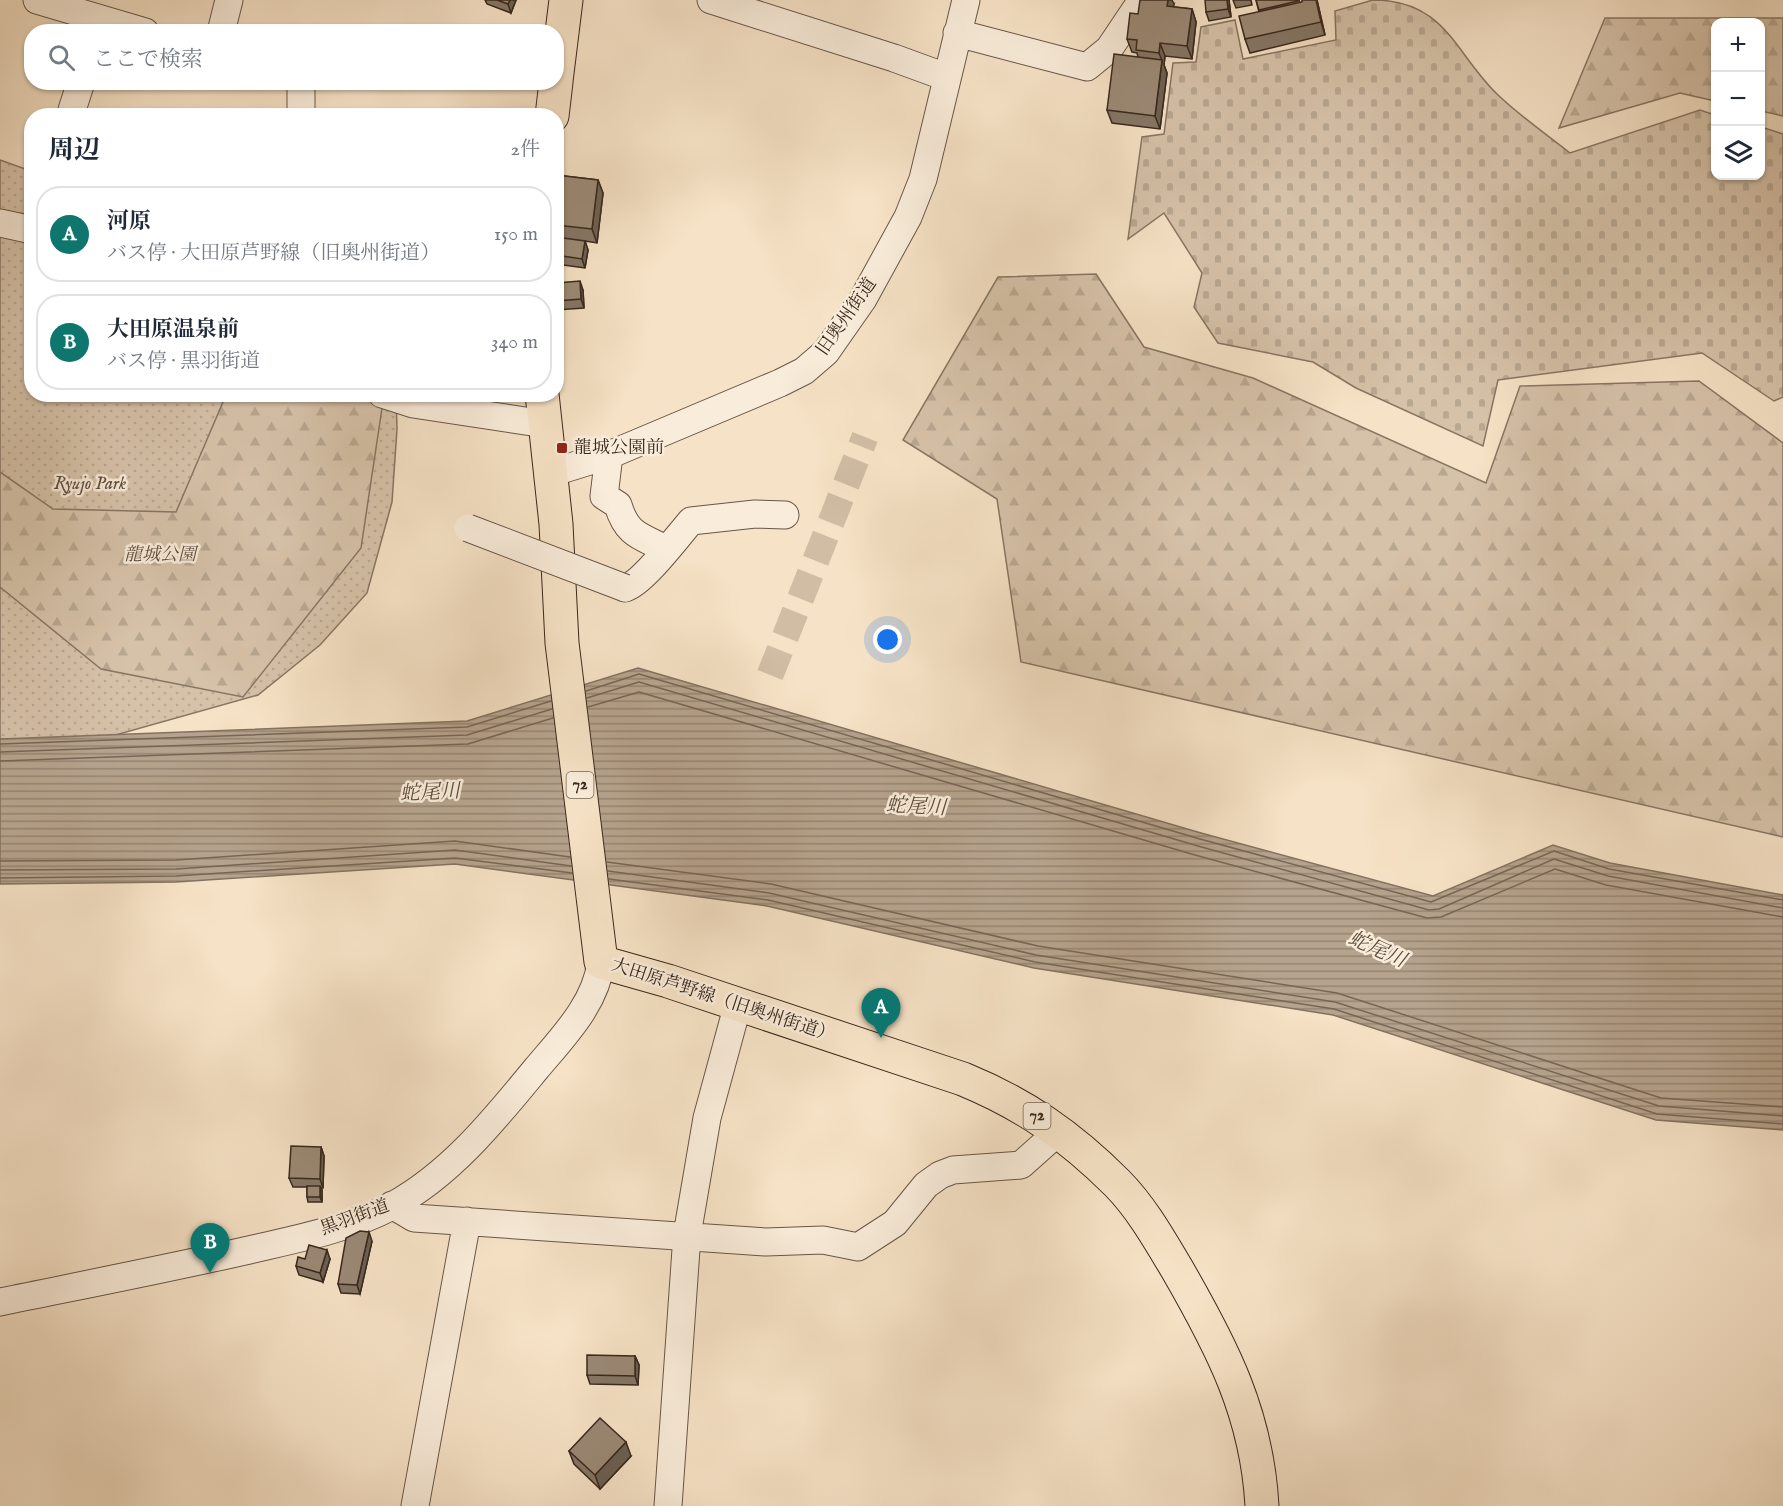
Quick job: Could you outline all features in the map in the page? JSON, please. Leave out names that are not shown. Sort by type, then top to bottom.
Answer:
[{"type":"main road","points":[[563,24],[566,0]]},
{"type":"main road","points":[[553,108],[555,90]]},
{"type":"main road","name":"72","points":[[544,409],[551,473]]},
{"type":"main road","name":"大田原芦野線（旧奥州街道）","points":[[551,473],[562,643],[601,962],[738,1004],[963,1079],[1006,1097],[1058,1132],[1119,1185],[1144,1216],[1212,1330],[1251,1423],[1258,1457],[1262,1506]]},
{"type":"street","points":[[37,0],[97,24]]},
{"type":"street","points":[[223,24],[229,0]]},
{"type":"street","points":[[711,0],[894,58],[946,78]]},
{"type":"street","name":"旧奥州街道","points":[[551,473],[609,454],[780,383],[804,371],[826,352],[863,299],[908,217],[923,179],[966,0]]},
{"type":"street","points":[[957,33],[1087,68],[1109,49],[1142,0]]},
{"type":"street","points":[[73,108],[78,90]]},
{"type":"street","points":[[301,90],[301,108]]},
{"type":"street","points":[[0,223],[24,228]]},
{"type":"street","points":[[407,402],[544,409]]},
{"type":"street","points":[[609,454],[604,496],[618,505],[623,523],[630,529],[666,549]]},
{"type":"street","points":[[468,528],[625,588],[636,582],[692,521],[744,514],[785,515]]},
{"type":"street","name":"黒羽街道","points":[[0,1302],[273,1244],[358,1220],[392,1206],[450,1164],[513,1096],[582,1010],[595,990],[601,962]]},
{"type":"street","points":[[668,1506],[687,1235],[707,1118],[738,1004]]},
{"type":"street","points":[[392,1206],[414,1218],[766,1242],[823,1240],[858,1247],[895,1223],[926,1185],[940,1175],[953,1170],[1021,1165],[1058,1132]]},
{"type":"street","points":[[415,1506],[467,1221]]},
{"type":"green space","points":[[1373,0],[1398,2],[1417,9],[1447,32],[1498,95],[1570,153],[1700,110],[1711,114],[1711,180],[1765,180],[1765,128],[1783,134],[1783,397],[1774,401],[1702,353],[1498,380],[1483,446],[1356,388],[1313,362],[1218,343],[1194,307],[1202,273],[1164,213],[1128,239],[1142,137],[1164,134],[1173,63],[1196,62],[1201,27],[1235,20],[1243,59],[1336,40],[1335,11]]},
{"type":"green space","points":[[1605,18],[1711,18],[1711,100],[1680,93],[1559,128]]},
{"type":"green space","points":[[1765,18],[1783,18],[1783,116],[1765,112]]},
{"type":"green space","name":"龍城公園","points":[[0,160],[24,169],[24,402],[396,402],[397,429],[392,502],[367,593],[320,645],[258,695],[48,754],[0,749]]},
{"type":"green space","points":[[1096,274],[1144,347],[1253,378],[1486,483],[1520,386],[1699,381],[1783,443],[1783,837],[1021,662],[997,499],[903,440],[998,277]]},
{"type":"green space","points":[[223,402],[383,402],[361,548],[243,697],[101,669],[0,587],[0,472],[53,509],[176,512]]},
{"type":"water","name":"蛇尾川","points":[[638,668],[1201,833],[1433,896],[1553,845],[1610,863],[1783,895],[1783,1130],[1656,1120],[1333,1015],[1034,968],[767,906],[455,864],[176,882],[0,884],[0,739],[467,721]]},
{"type":"building","points":[[497,0],[510,0],[508,4]]},
{"type":"building","points":[[1140,0],[1168,0],[1167,6],[1192,9],[1187,46],[1160,43],[1159,53],[1136,50],[1137,40],[1127,39],[1130,13],[1138,14]]},
{"type":"building","points":[[1205,0],[1227,0],[1228,9],[1206,12]]},
{"type":"building","points":[[1256,0],[1298,0],[1298,1],[1259,10]]},
{"type":"building","points":[[1302,0],[1316,0],[1321,22],[1245,39],[1239,16],[1302,2]]},
{"type":"building","points":[[1114,54],[1162,60],[1155,116],[1107,110]]},
{"type":"building","points":[[564,176],[598,180],[592,229],[564,226]]},
{"type":"building","points":[[564,238],[585,241],[582,259],[564,256]]},
{"type":"building","points":[[580,281],[581,299],[564,300],[564,282]]},
{"type":"building","points":[[291,1146],[321,1147],[320,1179],[289,1178]]},
{"type":"building","points":[[307,1186],[320,1186],[320,1197],[307,1197]]},
{"type":"building","points":[[360,1231],[369,1232],[357,1285],[338,1284],[346,1238]]},
{"type":"building","points":[[309,1245],[327,1250],[320,1273],[296,1266],[298,1257],[305,1259]]},
{"type":"building","points":[[587,1355],[635,1356],[635,1376],[587,1375]]},
{"type":"building","points":[[600,1418],[626,1442],[595,1475],[569,1451]]},
{"type":"tunnel","points":[[770,675],[865,437]]},
{"type":"place","name":"龍城公園前","points":[[562,448]]},
{"type":"place","name":"河原","points":[[881,1038]]},
{"type":"place","name":"大田原温泉前","points":[[210,1273]]},
{"type":"park label","name":"Ryujo Park","points":[[90,484]]}]
